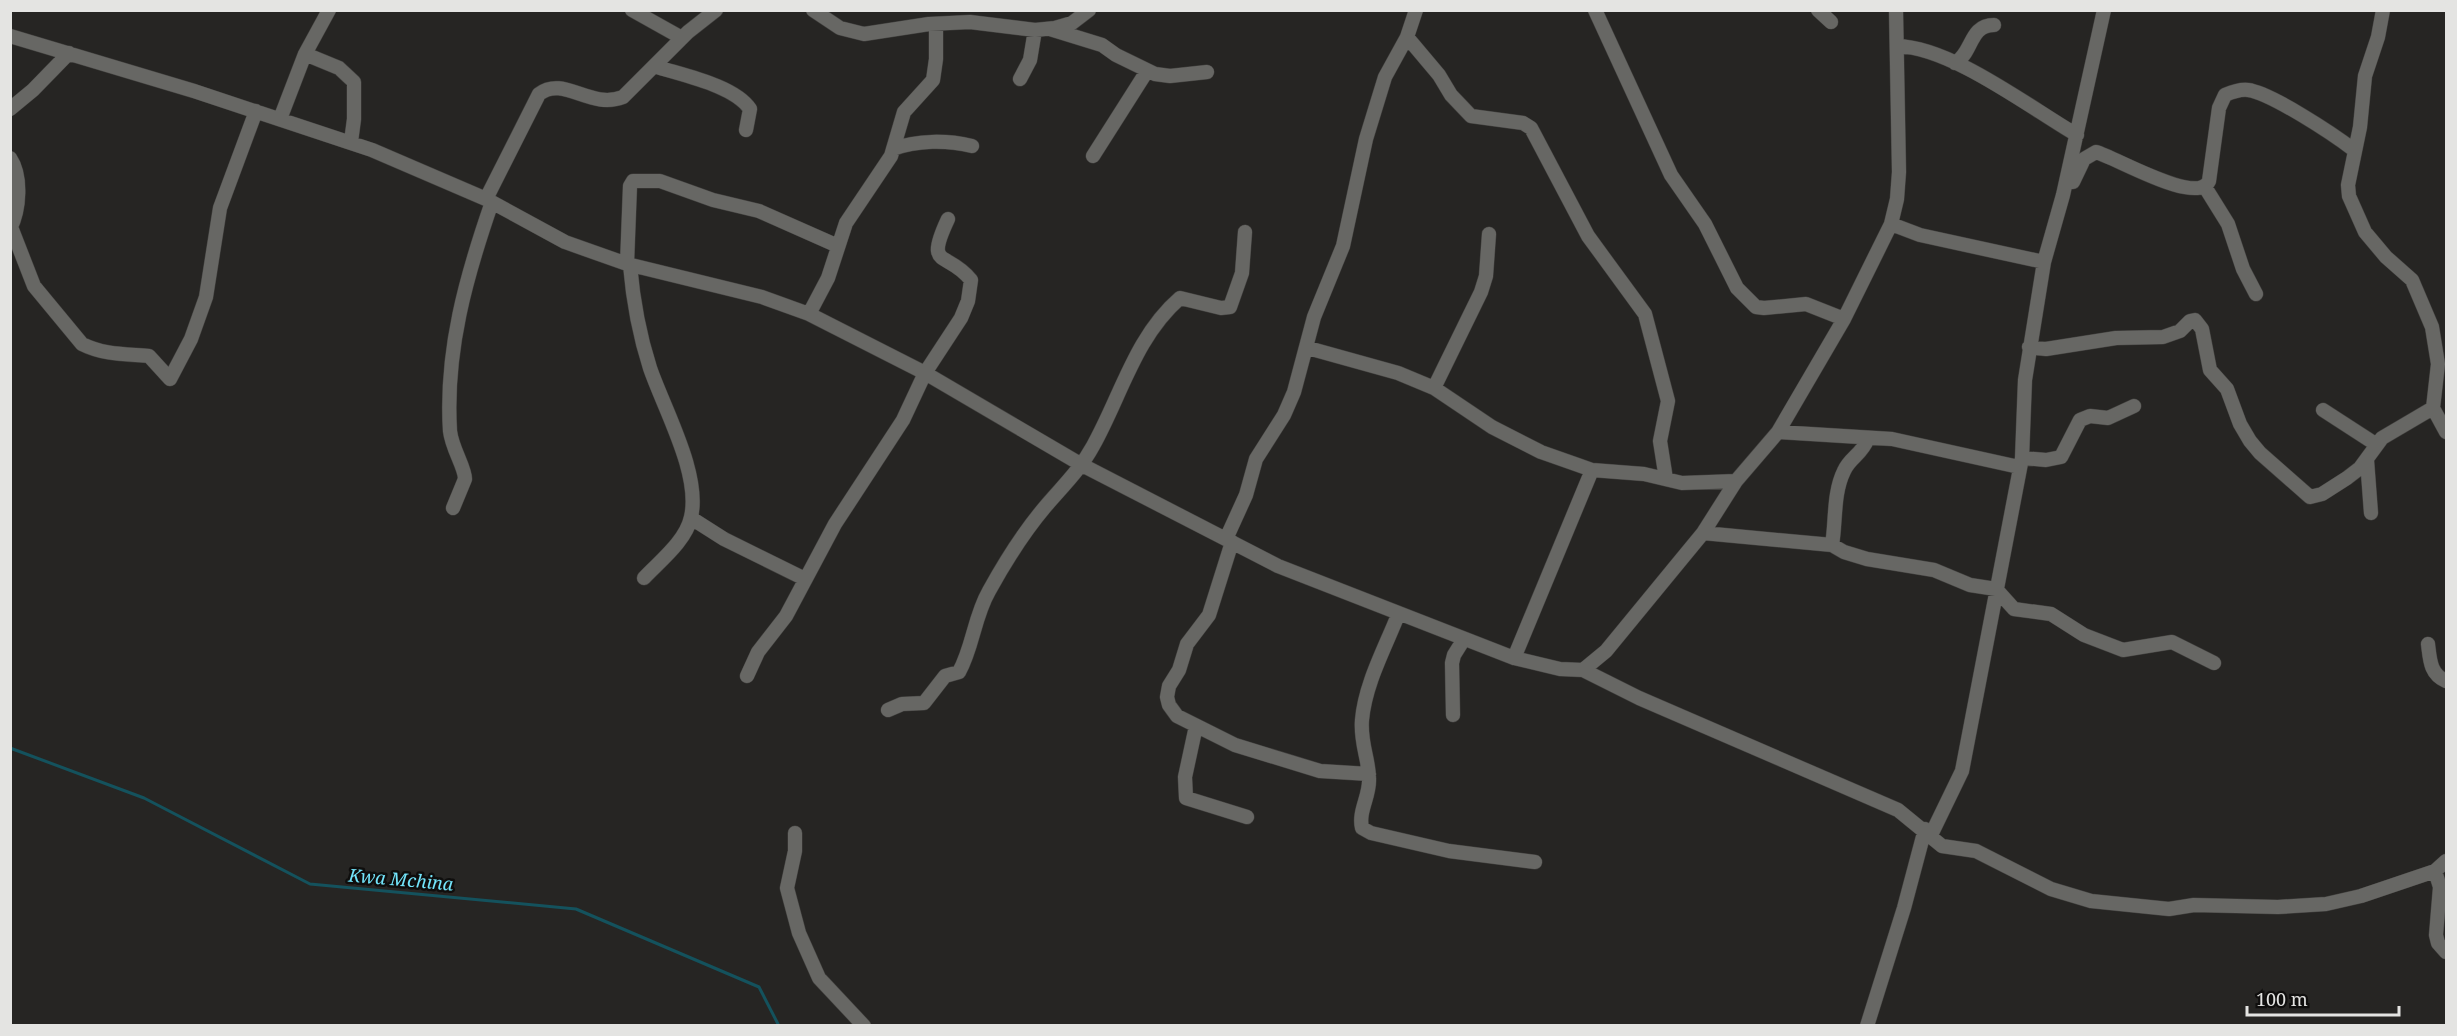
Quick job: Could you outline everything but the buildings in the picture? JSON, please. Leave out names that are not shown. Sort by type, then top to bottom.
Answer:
[{"type":"street","points":[[279,119],[305,54],[329,10]]},
{"type":"street","points":[[632,10],[682,38]]},
{"type":"street","points":[[453,508],[465,479],[450,433],[456,325],[464,287],[489,201],[534,103],[548,87],[557,87],[599,101],[613,101],[633,88],[682,38],[716,10]]},
{"type":"street","points":[[813,10],[840,28],[864,34],[933,20],[1035,30],[1050,29],[1072,23],[1089,10]]},
{"type":"street","points":[[1369,774],[1320,771],[1235,745],[1173,712],[1167,700],[1167,693],[1179,670],[1187,644],[1209,615],[1229,540],[1246,495],[1256,459],[1284,415],[1294,392],[1308,348],[1314,317],[1343,246],[1355,202],[1366,140],[1385,77],[1407,37],[1416,10]]},
{"type":"street","points":[[1595,10],[1671,175],[1697,211],[1737,288],[1756,307],[1806,304],[1844,319]]},
{"type":"street","points":[[1818,10],[1831,22]]},
{"type":"street","points":[[1583,670],[1606,651],[1703,533],[1736,481],[1778,432],[1844,319],[1891,225],[1897,199],[1899,172],[1896,10]]},
{"type":"street","points":[[1867,1026],[1928,832],[1962,771],[2020,462],[2029,347],[2044,262],[2063,195],[2104,10]]},
{"type":"street","points":[[2383,10],[2378,37],[2366,76],[2360,127],[2348,185],[2355,211],[2365,232],[2386,257],[2412,280],[2432,327],[2438,364],[2433,408],[2446,432]]},
{"type":"street","points":[[809,314],[828,278],[851,212],[893,149],[904,112],[933,80],[936,59],[933,20]]},
{"type":"street","points":[[1955,63],[1960,60],[1977,31],[1982,27],[1994,25]]},
{"type":"street","points":[[1050,29],[1102,45],[1116,56],[1148,71],[1170,76],[1207,72]]},
{"type":"street","points":[[1020,79],[1030,60],[1035,30]]},
{"type":"street","points":[[10,36],[351,142],[426,171],[489,201],[565,242],[628,265],[762,297],[809,314],[925,373],[1082,465],[1278,566],[1398,615],[1514,658],[1560,669],[1583,670],[1639,698],[1898,810],[1928,832],[1935,843],[1951,849],[1976,851],[2051,889],[2091,901],[2136,907],[2326,904],[2361,896],[2435,871],[2446,861]]},
{"type":"street","points":[[1407,37],[1439,75],[1462,108],[1471,116],[1523,123],[1531,128],[1588,236],[1621,285],[1645,314],[1668,401],[1660,441],[1666,479]]},
{"type":"street","points":[[1897,46],[1929,50],[2076,135]]},
{"type":"street","points":[[10,109],[69,53]]},
{"type":"street","points":[[305,54],[339,68],[354,82],[354,119],[351,142]]},
{"type":"street","points":[[654,66],[726,90],[738,97],[750,109],[746,130]]},
{"type":"street","points":[[1093,156],[1148,71]]},
{"type":"street","points":[[2063,195],[2084,159],[2096,152],[2179,187],[2194,190],[2205,187],[2209,181],[2219,108],[2225,95],[2236,91],[2248,90],[2261,95],[2330,131],[2354,150]]},
{"type":"street","points":[[10,158],[18,176],[15,219],[11,228],[34,286],[63,318],[72,334],[94,350],[121,356],[149,356],[170,380],[191,339],[206,297],[220,208],[256,111]]},
{"type":"street","points":[[893,149],[923,142],[957,142],[972,146]]},
{"type":"street","points":[[644,578],[680,540],[691,518],[692,497],[686,463],[673,422],[648,360],[633,301],[628,265],[630,186],[638,179],[660,181],[713,200],[778,217],[838,246]]},
{"type":"street","points":[[2205,187],[2228,224],[2243,269],[2256,294]]},
{"type":"street","points":[[747,676],[758,652],[786,616],[835,524],[903,420],[925,373],[961,318],[972,286],[969,277],[938,255],[939,240],[948,219]]},
{"type":"street","points":[[1891,225],[1920,235],[2044,262]]},
{"type":"street","points":[[888,710],[902,705],[924,703],[945,676],[959,672],[966,660],[978,614],[988,592],[1032,523],[1082,465],[1100,433],[1126,373],[1164,312],[1180,298],[1221,308],[1230,307],[1242,273],[1245,232]]},
{"type":"street","points":[[1434,387],[1481,292],[1486,276],[1489,234]]},
{"type":"street","points":[[2029,347],[2046,349],[2116,338],[2163,337],[2180,332],[2190,321],[2195,320],[2202,329],[2210,370],[2227,389],[2240,424],[2250,441],[2310,497],[2322,494],[2360,468],[2377,445],[2392,431],[2433,408]]},
{"type":"street","points":[[1308,348],[1398,373],[1434,387],[1492,427],[1542,452],[1592,470],[1707,484],[1736,481]]},
{"type":"street","points":[[1778,432],[1902,441],[2020,462],[2061,458],[2080,420],[2090,416],[2108,418],[2134,406]]},
{"type":"street","points":[[2323,410],[2377,445]]},
{"type":"street","points":[[1832,545],[1838,487],[1843,472],[1860,455],[1868,438]]},
{"type":"street","points":[[2367,460],[2371,513]]},
{"type":"street","points":[[1514,658],[1592,470]]},
{"type":"street","points":[[691,518],[724,539],[805,579]]},
{"type":"street","points":[[1703,533],[1832,545],[1844,552],[1867,559],[1935,570],[1970,585],[1996,589],[2014,609],[2051,614],[2084,635],[2123,650],[2172,642],[2214,663]]},
{"type":"street","points":[[1398,615],[1367,693],[1362,718],[1362,750],[1369,774],[1360,822],[1366,831],[1449,851],[1535,862]]},
{"type":"street","points":[[1453,715],[1452,663],[1464,639]]},
{"type":"street","points":[[2428,644],[2432,669],[2436,676],[2446,681]]},
{"type":"street","points":[[1196,726],[1185,777],[1186,798],[1247,817]]},
{"type":"street","points":[[795,833],[795,851],[787,888],[799,933],[819,978],[864,1026]]},
{"type":"street","points":[[2435,871],[2440,887],[2436,935],[2438,943],[2446,952]]},
{"type":"waterway","name":"Kwa Mchina","points":[[10,748],[144,798],[310,884],[576,909],[759,987],[779,1026]]}]
